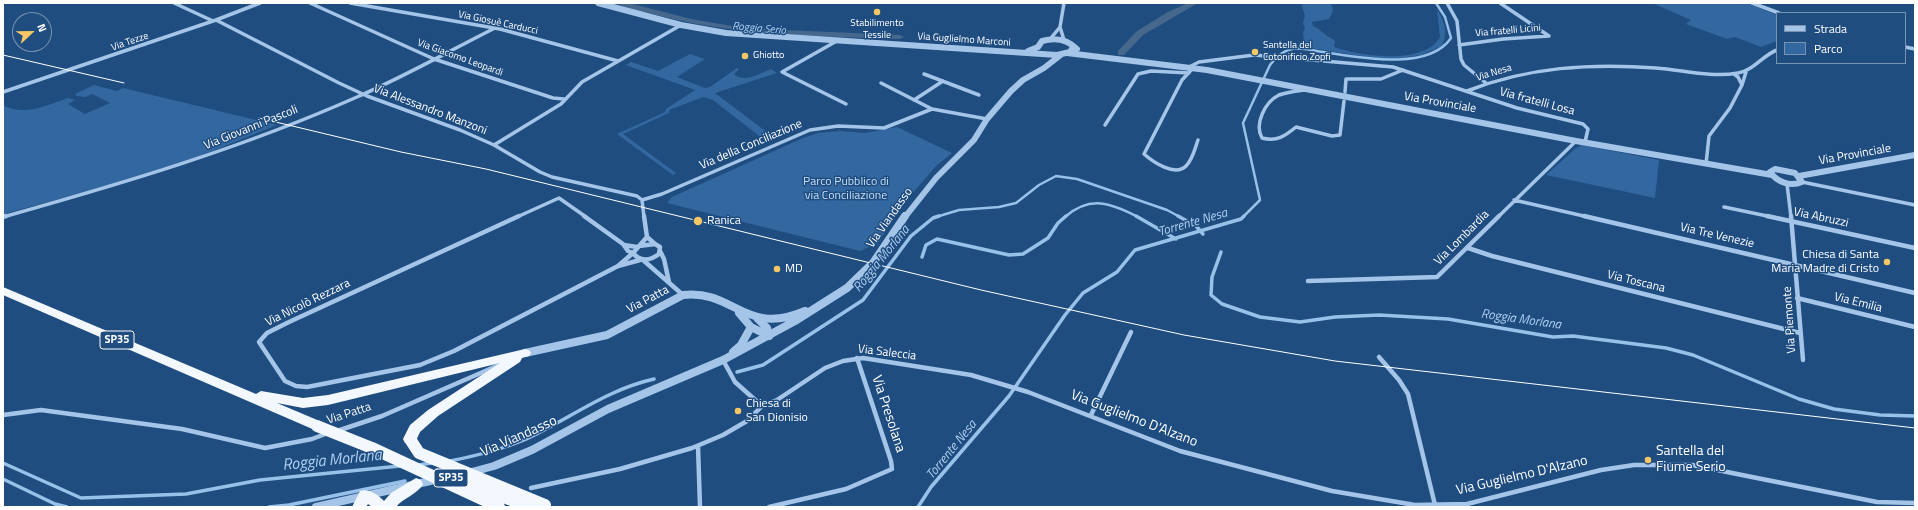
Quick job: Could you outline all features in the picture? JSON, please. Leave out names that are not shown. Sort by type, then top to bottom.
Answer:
[{"type":"highway","name":"SP35","points":[[3,291],[317,426],[530,507]]},
{"type":"highway","points":[[231,389],[279,400],[303,403],[328,400],[525,353]]},
{"type":"highway","points":[[525,353],[432,413],[415,429],[410,439],[413,446],[420,453],[546,506]]},
{"type":"highway","points":[[372,448],[499,507]]},
{"type":"highway","points":[[386,507],[396,497],[416,484]]},
{"type":"highway","points":[[362,501],[375,501],[380,507]]},
{"type":"street","name":"Via Alessandro Manzoni","points":[[174,3],[215,21],[364,94],[460,130],[494,145],[540,172],[552,177],[637,196],[642,200]]},
{"type":"street","name":"Via Tezze","points":[[3,92],[215,21],[260,3]]},
{"type":"street","name":"Via Giacomo Leopardi","points":[[310,3],[434,59],[553,98],[564,99]]},
{"type":"street","name":"Via Giosuè Carducci","points":[[350,3],[495,28],[618,61]]},
{"type":"street","name":"Via Guglielmo Marconi","points":[[598,3],[681,24],[726,33],[835,42],[1022,53],[1065,54]]},
{"type":"street","points":[[1064,3],[1060,26],[1061,36],[1073,47],[1072,50],[1065,54]]},
{"type":"street","name":"Via fratelli Licini","points":[[1447,3],[1457,21],[1460,59],[1464,65],[1486,83]]},
{"type":"street","name":"Via fratelli Licini","points":[[1459,46],[1502,39],[1549,36],[1500,3]]},
{"type":"street","points":[[1752,3],[1776,12]]},
{"type":"street","points":[[494,145],[555,108],[582,82],[681,24]]},
{"type":"street","points":[[1051,38],[1055,36],[1060,26]]},
{"type":"street","name":"Via Giovanni Pascoli","points":[[3,217],[122,184],[199,159],[364,94],[495,28]]},
{"type":"street","name":"Via Guglielmo Marconi","points":[[1022,53],[1038,47],[1042,41],[1051,38]]},
{"type":"street","points":[[1051,38],[1064,40]]},
{"type":"street","points":[[835,42],[782,72],[787,76],[846,104]]},
{"type":"street","points":[[1038,47],[1045,53]]},
{"type":"street","name":"Via Provinciale","points":[[1073,47],[1103,57]]},
{"type":"street","points":[[1706,165],[1709,136],[1730,108],[1742,85],[1746,72],[1762,57],[1776,50]]},
{"type":"street","points":[[1052,54],[1053,62]]},
{"type":"street","name":"Via Provinciale","points":[[1065,54],[1103,57],[1254,79],[1576,141],[1706,165],[1772,175]]},
{"type":"street","name":"Via Viandasso","points":[[316,507],[362,501],[416,484],[494,466],[513,459],[608,409],[723,360],[769,336],[847,288],[873,263],[915,202],[936,178],[974,140],[987,119],[1023,80],[1065,54]]},
{"type":"street","name":"Via Nesa","points":[[1191,69],[1199,62],[1245,56],[1265,56],[1393,67],[1467,91],[1486,83],[1530,72],[1597,65],[1650,67],[1734,74],[1746,72]]},
{"type":"street","points":[[1106,125],[1138,74],[1151,71],[1191,69]]},
{"type":"street","points":[[1191,69],[1182,80],[1144,154],[1156,163],[1171,169],[1180,170],[1187,166],[1198,140]]},
{"type":"street","points":[[1345,92],[1346,79],[1381,79],[1403,70]]},
{"type":"street","points":[[924,74],[979,95]]},
{"type":"street","points":[[1734,74],[1738,77],[1742,85]]},
{"type":"street","points":[[914,100],[943,81]]},
{"type":"street","points":[[881,83],[932,109],[987,119]]},
{"type":"street","points":[[1306,89],[1287,93],[1273,99],[1260,122],[1259,130],[1262,138],[1280,140],[1296,127],[1332,136],[1340,135],[1343,121],[1344,101]]},
{"type":"street","name":"Via fratelli Losa","points":[[1467,91],[1517,108],[1583,124],[1588,129],[1585,142]]},
{"type":"street","name":"Via della Conciliazione","points":[[642,200],[662,194],[810,130],[838,126],[884,128],[932,109]]},
{"type":"street","name":"Via Lombardia","points":[[1308,281],[1437,277],[1576,141]]},
{"type":"street","name":"Via Provinciale","points":[[1787,184],[1797,184],[1801,179],[1915,155]]},
{"type":"street","points":[[1787,184],[1777,180],[1772,175],[1772,171],[1781,169],[1801,179],[1915,205]]},
{"type":"street","name":"Via Piemonte","points":[[1787,184],[1790,222],[1796,265],[1797,298],[1803,360]]},
{"type":"street","name":"Via Nicolò Rezzara","points":[[618,266],[633,253],[628,251],[623,244],[559,198],[289,322],[267,333],[259,342],[285,381],[296,386],[307,387],[420,366],[454,351],[618,266],[655,257],[660,251]]},
{"type":"street","points":[[642,200],[647,237],[660,248],[669,282]]},
{"type":"street","name":"Via Tre Venezie","points":[[1514,200],[1915,293]]},
{"type":"street","name":"Via Abruzzi","points":[[1724,207],[1915,248]]},
{"type":"street","points":[[647,237],[633,253],[669,282],[682,295],[692,293],[702,294],[757,318],[770,320],[783,318],[830,299]]},
{"type":"street","name":"Via Nicolò Rezzara","points":[[623,244],[638,247],[655,244]]},
{"type":"street","name":"Via Toscana","points":[[1468,248],[1499,258],[1800,333]]},
{"type":"street","name":"Via Patta","points":[[3,415],[41,410],[182,429],[265,448],[312,439],[382,416],[525,353],[607,335],[682,295]]},
{"type":"street","name":"Via Emilia","points":[[1797,298],[1915,327]]},
{"type":"street","points":[[734,309],[743,316],[751,327],[769,336]]},
{"type":"street","points":[[757,318],[767,328],[769,336]]},
{"type":"street","points":[[531,488],[623,467],[698,446],[736,428],[757,415],[762,406],[735,382],[723,360],[741,345],[751,327]]},
{"type":"street","points":[[1091,415],[1131,332]]},
{"type":"street","points":[[1379,357],[1399,380],[1408,394],[1435,505]]},
{"type":"street","name":"Via Saleccia","points":[[762,406],[769,405],[829,366],[857,358],[971,375],[1028,392]]},
{"type":"street","name":"Via Presolana","points":[[769,507],[846,489],[892,469],[892,461],[857,358]]},
{"type":"street","name":"Via Guglielmo D'Alzano","points":[[1028,392],[1091,415],[1153,442],[1180,451],[1332,491],[1415,505],[1467,504],[1602,470],[1634,465],[1692,465],[1877,502],[1915,502]]},
{"type":"street","points":[[698,446],[700,507]]},
{"type":"green space","points":[[1303,3],[1331,3],[1333,11],[1329,19],[1312,22],[1313,26],[1335,40],[1334,47],[1345,50],[1390,56],[1420,52],[1432,46],[1440,37],[1437,9],[1445,28],[1444,41],[1442,46],[1421,55],[1386,60],[1299,46],[1304,42],[1303,32],[1305,29],[1303,23],[1305,16],[1302,6]]},
{"type":"green space","points":[[1652,3],[1746,3],[1776,15],[1776,41],[1761,47],[1735,37],[1727,39],[1686,24],[1691,20]]},
{"type":"green space","points":[[690,54],[705,59],[677,77],[705,88],[710,87],[737,68],[739,69],[734,74],[742,78],[752,77],[771,69],[777,73],[715,93],[772,136],[763,139],[713,100],[703,97],[669,110],[669,113],[623,134],[676,173],[673,175],[617,134],[665,112],[666,109],[695,90],[626,65],[631,62],[658,71]]},
{"type":"green space","points":[[94,85],[117,91],[123,88],[277,125],[200,156],[97,189],[3,214],[3,105],[19,110],[27,110],[36,109],[68,98],[75,100],[68,104],[85,114],[110,103],[92,94],[86,97],[77,96],[75,94]]},
{"type":"green space","name":"Parco Pubblico di via Conciliazione","points":[[897,127],[952,153],[937,165],[904,203],[878,243],[860,251],[667,203],[672,197],[803,138],[818,133],[841,131],[865,133]]},
{"type":"green space","points":[[1582,145],[1659,160],[1655,198],[1546,175],[1576,148]]},
{"type":"waterway","name":"Roggia Serio","points":[[621,3],[691,22],[738,29],[784,33],[900,37]]},
{"type":"waterway","name":"Roggia Serio","points":[[1121,53],[1140,33],[1171,14],[1194,3]]},
{"type":"waterway","name":"Torrente Nesa","points":[[1200,231],[1241,219],[1260,200],[1243,123],[1270,65],[1274,60],[1285,51],[1292,49],[1303,49],[1354,57],[1391,60],[1409,59],[1426,55],[1440,49],[1451,38],[1445,17],[1436,3]]},
{"type":"waterway","name":"Roggia Morlana","points":[[936,217],[959,210],[999,207],[1016,203],[1039,185],[1056,176],[1077,179],[1167,210],[1180,217]]},
{"type":"waterway","points":[[1065,217],[1074,210],[1092,204],[1110,205],[1137,216]]},
{"type":"waterway","points":[[922,257],[926,245],[937,239],[1009,255],[1023,254],[1048,238],[1058,223],[1066,216]]},
{"type":"waterway","points":[[1137,216],[1175,238]]},
{"type":"waterway","name":"Roggia Morlana","points":[[1178,216],[1196,226],[1200,231]]},
{"type":"waterway","name":"Roggia Morlana","points":[[737,372],[763,365],[863,300],[911,236],[936,217]]},
{"type":"waterway","name":"Torrente Nesa","points":[[1175,238],[1200,231]]},
{"type":"waterway","name":"Torrente Nesa","points":[[1200,231],[1203,234]]},
{"type":"waterway","name":"Torrente Nesa","points":[[918,507],[931,487],[1009,396],[1065,315],[1083,293],[1117,272],[1135,250],[1175,238]]},
{"type":"waterway","name":"Roggia Morlana","points":[[1221,252],[1212,277],[1211,295],[1222,304],[1260,317],[1300,322],[1335,317],[1379,315],[1448,319],[1553,337],[1573,336],[1666,348],[1693,355],[1799,399],[1834,409],[1880,415],[1915,416]]},
{"type":"waterway","name":"Roggia Morlana","points":[[450,461],[506,447],[524,440],[619,390],[654,379]]},
{"type":"waterway","name":"Roggia Morlana","points":[[3,463],[81,498],[186,494],[260,480],[400,466]]},
{"type":"waterway","name":"Roggia Morlana","points":[[418,465],[432,463]]},
{"type":"waterway","points":[[3,479],[55,504],[67,507]]},
{"type":"waterway","points":[[269,507],[289,505],[405,481]]},
{"type":"tram line","points":[[3,55],[124,83]]},
{"type":"tram line","points":[[259,118],[401,152],[486,169],[981,290],[1184,335],[1335,361],[1915,428]]},
{"type":"place","name":"Stabilimento Tessile","points":[[877,12]]},
{"type":"place","name":"Santella del Cotonificio Zopfi","points":[[1255,52]]},
{"type":"place","name":"Ghiotto","points":[[745,56]]},
{"type":"place","name":"Ranica","points":[[698,221]]},
{"type":"place","name":"Chiesa di Santa Maria Madre di Cristo","points":[[1887,262]]},
{"type":"place","name":"MD","points":[[777,269]]},
{"type":"place","name":"Chiesa di San Dionisio","points":[[738,411]]},
{"type":"place","name":"Santella del Fiume Serio","points":[[1648,460]]}]
